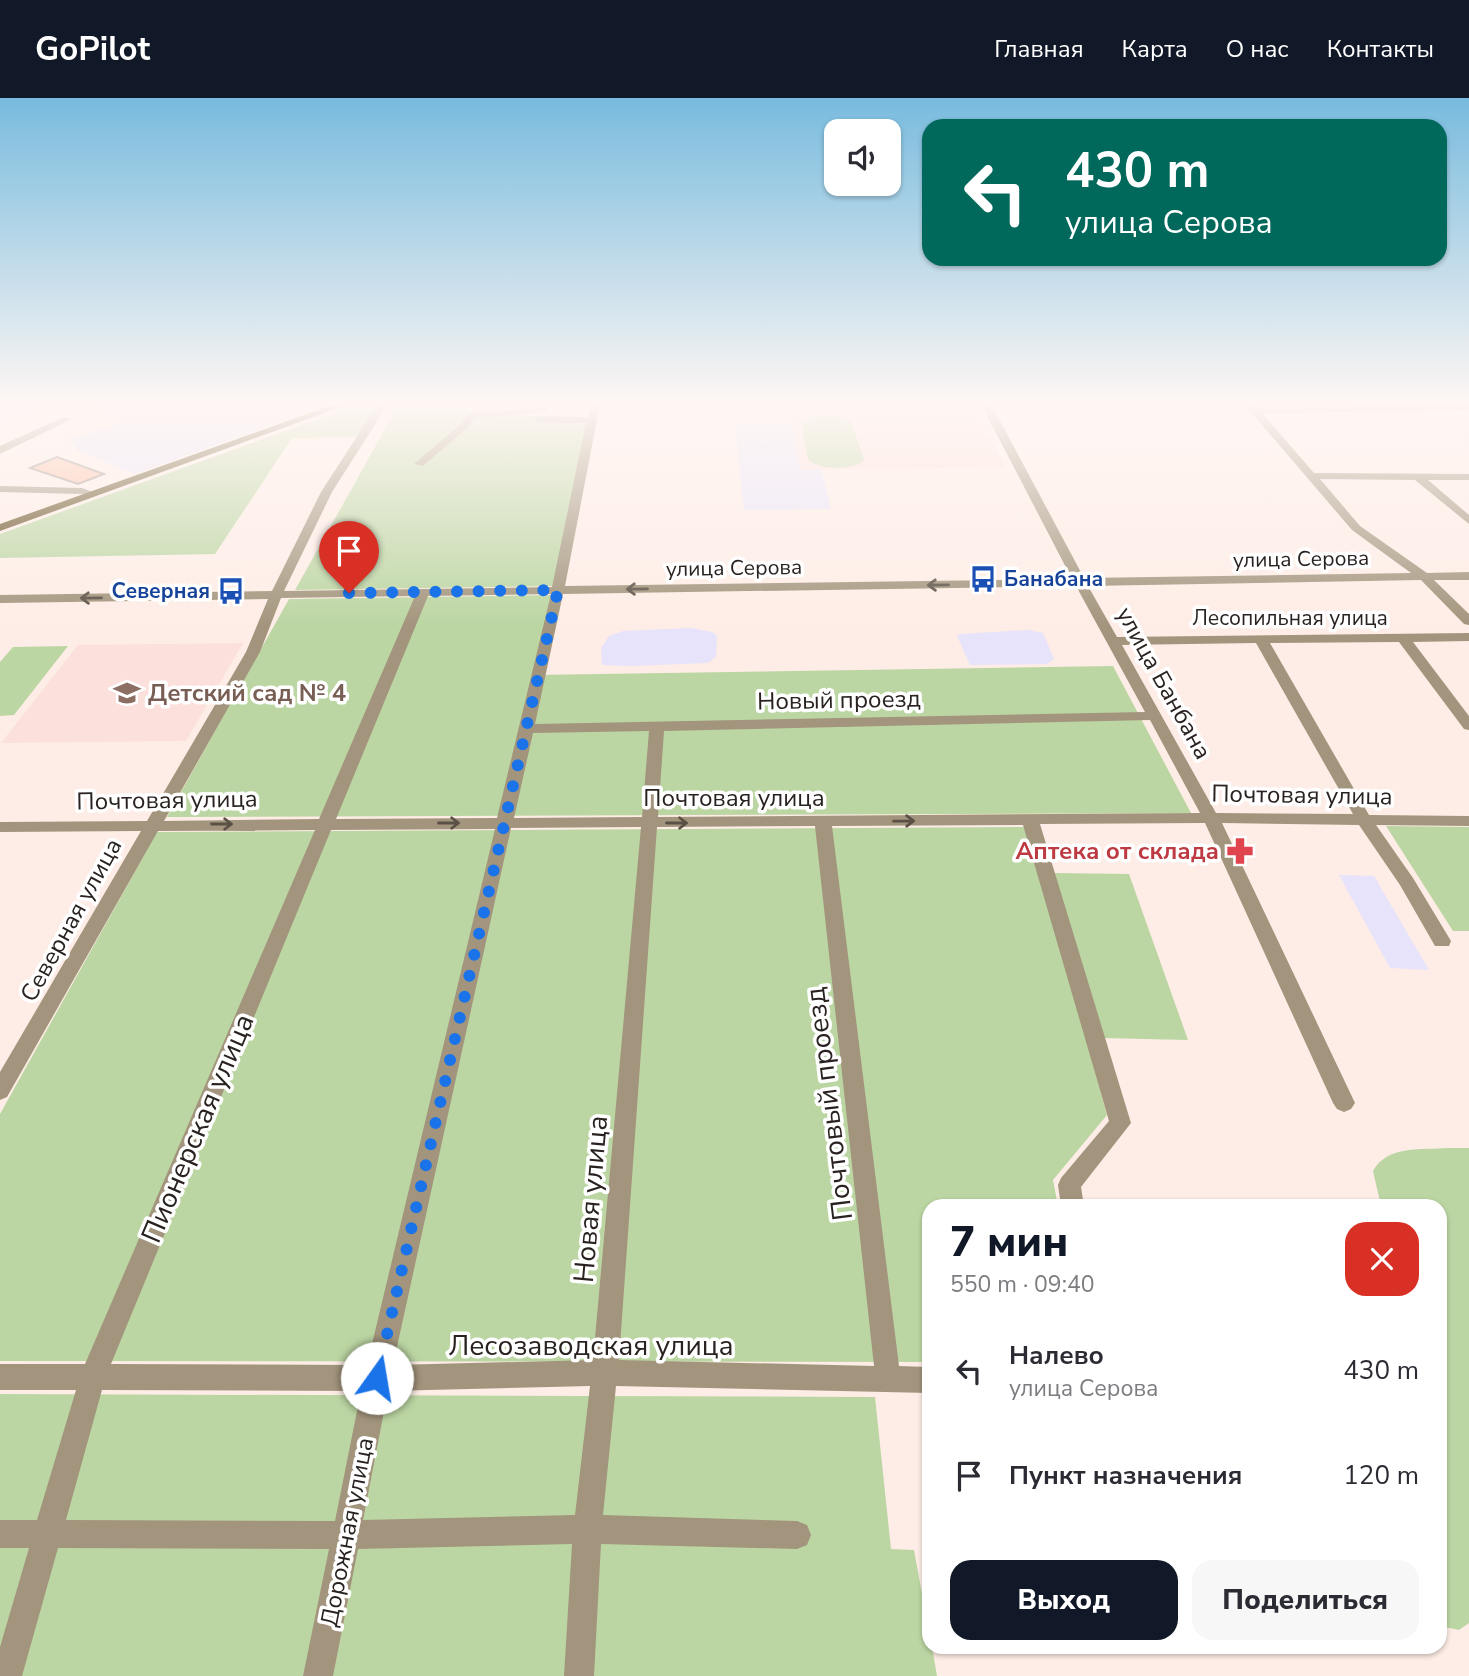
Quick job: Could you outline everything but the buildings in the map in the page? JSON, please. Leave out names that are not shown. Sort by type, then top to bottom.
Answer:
[{"type":"main road","points":[[0,528],[139,478]]},
{"type":"street","name":"Северная улица","points":[[0,1091],[253,652],[275,594],[337,478]]},
{"type":"street","name":"Дорожная улица","points":[[318,1676],[377,1378],[558,590],[580,478]]},
{"type":"street","name":"улица Банбана","points":[[1025,478],[1211,818],[1345,1103]]},
{"type":"street","points":[[1315,478],[1356,528],[1423,576],[1469,621]]},
{"type":"street","points":[[1419,478],[1469,521]]},
{"type":"street","points":[[0,489],[82,491],[93,494]]},
{"type":"street","name":"улица Серова","points":[[0,599],[1469,576]]},
{"type":"street","name":"Пионерская улица","points":[[7,1676],[92,1378],[424,593]]},
{"type":"street","points":[[1260,638],[1365,821],[1408,882],[1442,941]]},
{"type":"street","points":[[1404,638],[1469,726]]},
{"type":"street","name":"Лесопильная улица","points":[[1112,640],[1469,638]]},
{"type":"street","name":"Новый проезд","points":[[526,729],[1154,716]]},
{"type":"street","name":"Новая улица","points":[[579,1676],[587,1528],[605,1373],[657,727]]},
{"type":"street","name":"Почтовая улица","points":[[0,827],[1211,818],[1469,821]]},
{"type":"street","points":[[1030,820],[1119,1123],[1069,1185],[1072,1199]]},
{"type":"street","name":"Почтовый проезд","points":[[823,822],[888,1380]]},
{"type":"street","name":"Лесозаводская улица","points":[[0,1377],[377,1378],[605,1373],[922,1380]]},
{"type":"street","points":[[0,1534],[348,1535],[587,1528],[797,1535]]},
{"type":"shaded area","points":[[741,478],[824,478],[831,509],[744,510]]},
{"type":"shaded area","points":[[691,628],[712,632],[717,636],[716,657],[708,663],[602,665],[601,648],[609,636],[623,631]]},
{"type":"shaded area","points":[[1028,630],[1043,633],[1054,659],[1047,664],[970,665],[957,636],[960,634]]},
{"type":"shaded area","name":"Детский сад № 4","points":[[243,643],[186,741],[1,743],[78,645]]},
{"type":"shaded area","points":[[1339,875],[1374,876],[1429,970],[1390,968]]},
{"type":"green space","points":[[156,478],[266,478],[215,554],[0,558],[0,534]]},
{"type":"green space","points":[[358,478],[575,478],[553,586],[295,590]]},
{"type":"green space","points":[[551,595],[533,675],[1113,666],[1191,813],[167,817],[289,599]]},
{"type":"green space","points":[[68,646],[14,715],[0,716],[0,662],[13,647]]},
{"type":"green space","points":[[1386,826],[1469,827],[1469,931],[1453,931]]},
{"type":"green space","points":[[1027,827],[1107,1115],[1053,1180],[1057,1199],[922,1199],[922,1362],[0,1361],[0,1114],[157,832]]},
{"type":"green space","points":[[1054,873],[1129,874],[1188,1040],[1101,1038]]},
{"type":"green space","points":[[1469,1148],[1469,1623],[1459,1630],[1447,1627],[1447,1199],[1379,1199],[1373,1171],[1387,1157],[1417,1149]]},
{"type":"green space","points":[[0,1394],[875,1397],[891,1549],[914,1550],[922,1594],[922,1654],[933,1654],[937,1676],[0,1676]]},
{"type":"place","name":"Банабана","points":[[983,579]]},
{"type":"place","name":"Северная","points":[[231,591]]},
{"type":"place","name":"Детский сад № 4","points":[[127,693]]},
{"type":"place","name":"Аптека от склада","points":[[1240,851]]},
{"type":"route","points":[[349,593],[558,590],[377,1378]]}]
